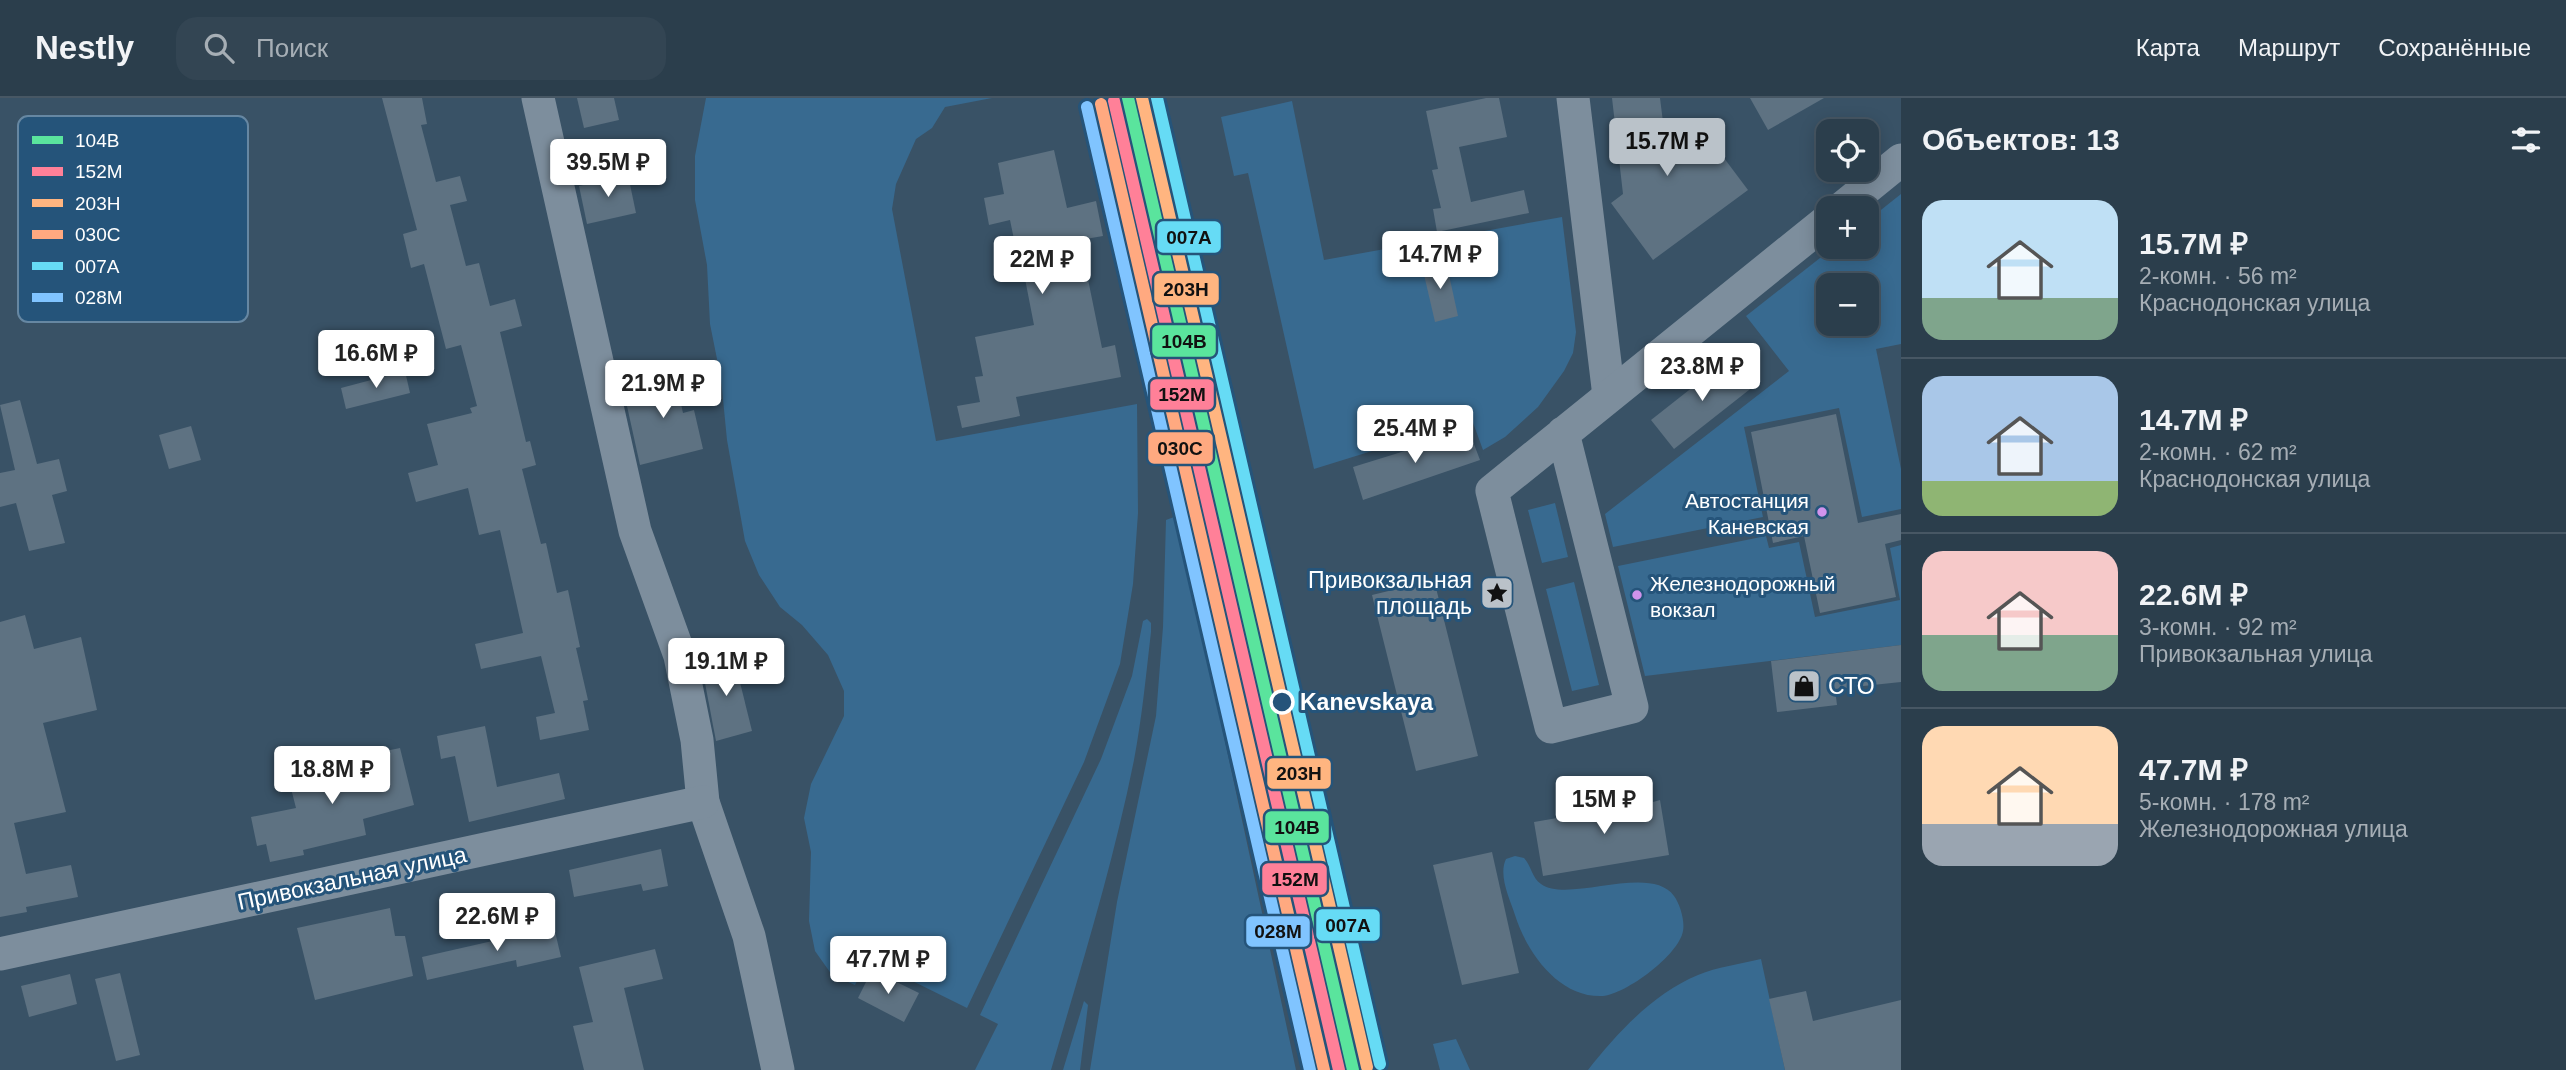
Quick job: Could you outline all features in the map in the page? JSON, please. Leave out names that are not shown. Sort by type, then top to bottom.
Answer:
[{"type":"street","points":[[538,98],[635,531],[680,656],[697,740],[703,802],[750,936],[778,1070]]},
{"type":"street","points":[[1573,98],[1609,396]]},
{"type":"street","points":[[1857,196],[1901,160]]},
{"type":"street","points":[[1563,433],[1632,707],[1551,727],[1492,491],[1563,433],[1816,229]]},
{"type":"street","name":"Привокзальная улица","points":[[0,954],[703,802]]},
{"type":"shaded area","points":[[706,98],[992,98],[945,107],[932,128],[916,139],[896,184],[892,209],[936,441],[1137,404],[1138,513],[1133,584],[1120,664],[1084,762],[967,1008],[868,959],[855,985],[832,975],[815,951],[809,921],[811,852],[804,818],[811,784],[844,716],[844,691],[828,655],[802,625],[780,607],[759,575],[745,541],[727,440],[721,379],[710,324],[707,265],[695,200],[695,156]]},
{"type":"shaded area","points":[[1292,101],[1324,260],[1562,217],[1576,332],[1573,353],[1564,371],[1538,407],[1505,437],[1483,450],[1472,420],[1314,469],[1248,173],[1234,176],[1221,117]]},
{"type":"shaded area","points":[[1901,194],[1901,344],[1876,349],[1901,469],[1901,509],[1862,517],[1839,408],[1744,427],[1763,517],[1613,547],[1605,514],[1789,371],[1746,316],[1819,259],[1879,259],[1879,211]]},
{"type":"shaded area","points":[[1555,503],[1568,557],[1542,563],[1528,510]]},
{"type":"shaded area","points":[[1174,517],[1177,519],[1296,1070],[1090,1070],[1117,902],[1156,716],[1163,627],[1166,520]]},
{"type":"shaded area","points":[[1766,536],[1769,548],[1799,542],[1815,617],[1900,600],[1890,548],[1901,545],[1901,645],[1645,676],[1618,566]]},
{"type":"shaded area","points":[[1574,582],[1599,685],[1572,691],[1546,589]]},
{"type":"shaded area","points":[[1147,619],[1151,623],[1151,632],[1142,712],[1126,799],[1051,1070],[975,1070],[998,1024],[980,1015],[1101,759],[1132,676],[1143,621]]},
{"type":"shaded area","points":[[1515,856],[1524,858],[1538,881],[1553,889],[1570,890],[1628,883],[1647,883],[1663,887],[1674,896],[1683,918],[1683,931],[1679,941],[1650,972],[1613,994],[1587,995],[1572,990],[1547,970],[1520,929],[1503,873],[1506,859]]},
{"type":"shaded area","points":[[1761,959],[1785,1070],[1588,1070],[1637,1015],[1666,992],[1705,972]]},
{"type":"shaded area","points":[[1084,1001],[1088,1005],[1080,1070],[1063,1070]]},
{"type":"shaded area","points":[[1456,1039],[1470,1070],[1440,1070],[1433,1044]]},
{"type":"building","points":[[382,98],[422,98],[427,124],[421,125],[436,182],[460,176],[467,201],[450,205],[466,266],[479,263],[490,306],[515,299],[522,326],[500,332],[526,442],[530,441],[536,465],[522,469],[541,544],[546,543],[557,593],[568,590],[580,647],[576,648],[588,700],[583,701],[589,730],[540,740],[536,717],[555,713],[541,656],[481,669],[475,644],[523,633],[500,530],[479,535],[468,488],[416,502],[408,473],[438,465],[427,424],[472,413],[470,408],[477,406],[461,345],[446,349],[424,264],[411,268],[403,234],[417,230]]},
{"type":"building","points":[[577,98],[614,98],[619,120],[584,128]]},
{"type":"building","points":[[1486,98],[1499,98],[1507,137],[1459,147],[1471,202],[1524,190],[1529,213],[1437,232],[1433,209],[1441,208],[1432,170],[1438,169],[1426,111]]},
{"type":"building","points":[[1612,98],[1660,98],[1668,162],[1706,134],[1748,190],[1653,260],[1611,203],[1623,194]]},
{"type":"building","points":[[1750,98],[1824,98],[1768,130]]},
{"type":"building","points":[[1054,150],[1067,208],[1096,201],[1103,236],[1080,240],[1102,348],[1115,345],[1121,377],[1016,397],[1020,416],[962,428],[957,406],[980,402],[975,377],[983,376],[975,337],[1034,325],[1020,253],[1017,254],[1010,220],[989,225],[984,198],[1004,194],[998,163]]},
{"type":"building","points":[[628,175],[636,213],[587,224],[579,186]]},
{"type":"building","points":[[1446,261],[1458,316],[1435,322],[1422,266]]},
{"type":"building","points":[[1731,357],[1754,386],[1674,449],[1651,420]]},
{"type":"building","points":[[673,368],[683,413],[694,410],[703,449],[640,465],[627,406],[645,402],[639,376]]},
{"type":"building","points":[[405,371],[410,393],[346,409],[341,388]]},
{"type":"building","points":[[20,400],[37,464],[59,459],[67,491],[52,495],[65,543],[29,551],[16,503],[0,507],[0,473],[15,470],[0,405]]},
{"type":"building","name":"Автостанция Каневская","points":[[1836,414],[1858,523],[1901,514],[1901,540],[1885,544],[1896,597],[1820,613],[1804,536],[1773,543],[1751,432]]},
{"type":"building","points":[[191,426],[201,460],[169,469],[159,435]]},
{"type":"building","points":[[1469,431],[1480,460],[1363,500],[1353,467],[1408,450],[1409,453]]},
{"type":"building","points":[[1434,580],[1478,756],[1416,771],[1372,595]]},
{"type":"building","points":[[25,615],[34,649],[81,637],[97,710],[43,723],[66,812],[14,823],[26,874],[71,865],[78,897],[26,907],[27,912],[0,917],[0,622]]},
{"type":"building","points":[[1901,645],[1901,682],[1835,689],[1837,705],[1777,712],[1771,661]]},
{"type":"building","points":[[733,654],[752,731],[716,741],[701,662]]},
{"type":"building","points":[[485,726],[497,787],[559,773],[565,799],[469,822],[455,756],[441,759],[437,736]]},
{"type":"building","points":[[400,748],[414,805],[363,819],[366,835],[303,850],[304,855],[270,862],[266,844],[257,846],[251,817],[296,808],[286,769],[325,759],[331,782],[380,770],[376,753]]},
{"type":"building","points":[[1651,786],[1653,802],[1660,800],[1669,855],[1543,876],[1534,822],[1627,806],[1624,791]]},
{"type":"building","points":[[661,849],[668,886],[643,891],[641,884],[574,897],[569,870]]},
{"type":"building","points":[[1492,852],[1519,973],[1462,985],[1433,865]]},
{"type":"building","points":[[390,908],[395,936],[405,936],[413,976],[315,1000],[297,928]]},
{"type":"building","points":[[553,923],[561,957],[517,967],[516,960],[427,980],[422,957],[510,937],[509,933]]},
{"type":"building","points":[[655,949],[663,979],[624,988],[644,1070],[584,1070],[573,1026],[593,1022],[579,967]]},
{"type":"building","points":[[872,970],[919,993],[904,1022],[858,998]]},
{"type":"building","points":[[120,973],[140,1055],[116,1061],[95,979]]},
{"type":"building","points":[[70,974],[77,1004],[29,1017],[21,986]]},
{"type":"building","points":[[1806,991],[1813,1021],[1901,1000],[1901,1070],[1785,1070],[1769,999]]},
{"type":"transit line","name":"104В","points":[[1128,98],[1353,1070]]},
{"type":"transit line","name":"203Н","points":[[1142,98],[1367,1067]]},
{"type":"transit line","name":"007А","points":[[1157,98],[1380,1064]]},
{"type":"transit line","name":"152М","points":[[1114,101],[1339,1070]]},
{"type":"transit line","name":"030C","points":[[1101,104],[1324,1070]]},
{"type":"transit line","name":"028М","points":[[1087,107],[1310,1070]]},
{"type":"place","name":"Автостанция Каневская","points":[[1822,512]]},
{"type":"place","name":"Привокзальная площадь","points":[[1497,593]]},
{"type":"place","name":"Железнодорожный вокзал","points":[[1637,595]]},
{"type":"place","name":"СТО","points":[[1804,686]]},
{"type":"place","name":"Kanevskaya","points":[[1282,702]]}]
